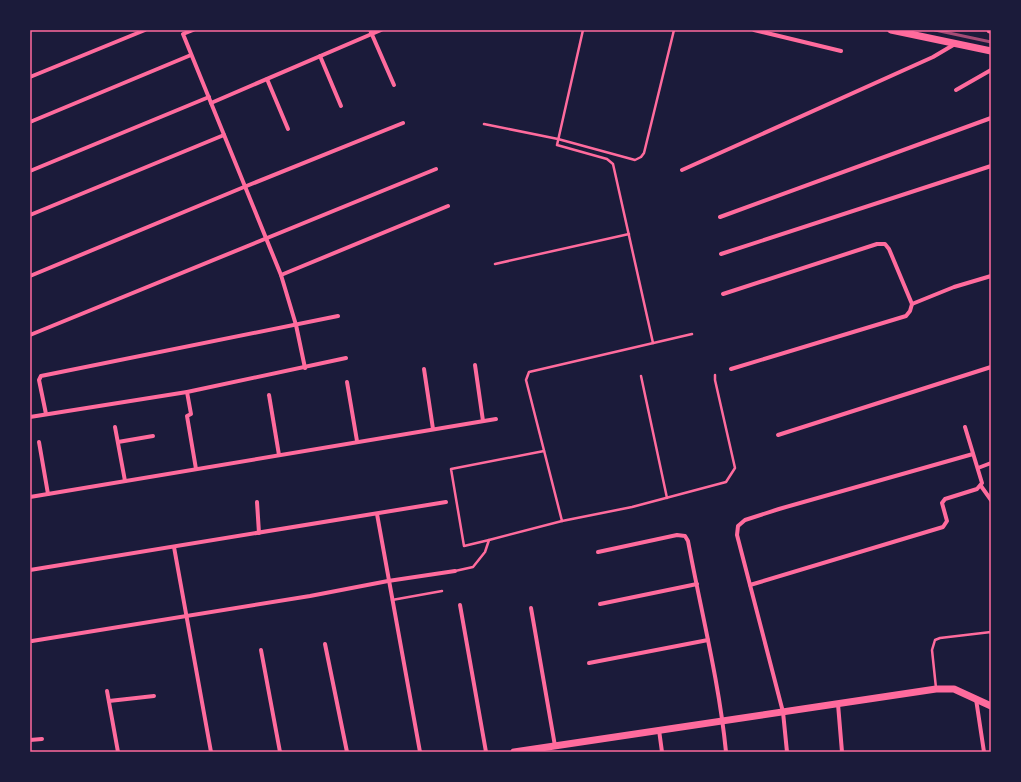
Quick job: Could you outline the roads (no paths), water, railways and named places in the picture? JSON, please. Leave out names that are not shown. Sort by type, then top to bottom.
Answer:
[{"type":"main road","points":[[892,30],[991,51]]},
{"type":"main road","points":[[514,752],[536,750],[659,730],[936,689],[954,689],[991,706]]},
{"type":"street","points":[[30,77],[145,30]]},
{"type":"street","points":[[193,30],[182,32],[281,275],[296,325],[305,368]]},
{"type":"street","points":[[211,102],[320,56],[371,32],[381,30]]},
{"type":"street","points":[[754,30],[841,51]]},
{"type":"street","points":[[371,32],[394,86]]},
{"type":"street","points":[[682,170],[926,60],[955,43]]},
{"type":"street","points":[[30,122],[192,54]]},
{"type":"street","points":[[320,56],[341,106]]},
{"type":"street","points":[[956,90],[991,70]]},
{"type":"street","points":[[267,79],[288,129]]},
{"type":"street","points":[[30,171],[209,97]]},
{"type":"street","points":[[720,217],[991,118]]},
{"type":"street","points":[[30,276],[244,187],[403,124]]},
{"type":"street","points":[[30,215],[224,134]]},
{"type":"street","points":[[721,254],[991,166]]},
{"type":"street","points":[[30,335],[436,170]]},
{"type":"street","points":[[281,275],[448,206]]},
{"type":"street","points":[[723,294],[877,244],[885,244],[889,249],[912,304],[910,311],[906,316],[731,369]]},
{"type":"street","points":[[912,304],[954,287],[991,276]]},
{"type":"street","points":[[46,414],[39,380],[42,376],[338,316]]},
{"type":"street","points":[[30,417],[187,392],[305,368],[346,358]]},
{"type":"street","points":[[474,364],[483,421]]},
{"type":"street","points":[[778,435],[991,367]]},
{"type":"street","points":[[424,369],[434,429]]},
{"type":"street","points":[[348,382],[357,441]]},
{"type":"street","points":[[187,392],[191,414],[187,416],[196,469]]},
{"type":"street","points":[[269,395],[279,455]]},
{"type":"street","points":[[30,497],[357,441],[496,419]]},
{"type":"street","points":[[116,427],[125,481]]},
{"type":"street","points":[[965,427],[982,480],[981,486],[991,500]]},
{"type":"street","points":[[118,442],[153,436]]},
{"type":"street","points":[[39,442],[48,494]]},
{"type":"street","points":[[787,752],[783,712],[737,535],[738,526],[745,520],[973,454]]},
{"type":"street","points":[[978,468],[991,463]]},
{"type":"street","points":[[750,585],[943,527],[947,521],[942,504],[944,499],[981,486]]},
{"type":"street","points":[[257,502],[259,533]]},
{"type":"street","points":[[30,570],[446,502]]},
{"type":"street","points":[[377,514],[420,752]]},
{"type":"street","points":[[598,552],[677,535],[685,536],[688,541],[708,640],[723,721],[726,752]]},
{"type":"street","points":[[174,547],[212,752]]},
{"type":"street","points":[[32,641],[455,571]]},
{"type":"street","points":[[600,604],[696,584]]},
{"type":"street","points":[[460,605],[486,752]]},
{"type":"street","points":[[531,608],[555,746]]},
{"type":"street","points":[[589,663],[708,640]]},
{"type":"street","points":[[325,644],[347,752]]},
{"type":"street","points":[[261,650],[280,752]]},
{"type":"street","points":[[107,691],[118,752]]},
{"type":"street","points":[[109,701],[154,696]]},
{"type":"street","points":[[976,699],[984,752]]},
{"type":"street","points":[[838,704],[842,752]]},
{"type":"street","points":[[659,730],[662,752]]},
{"type":"street","points":[[30,740],[42,739]]},
{"type":"lane","points":[[582,30],[557,145],[559,147],[607,159],[613,164],[653,343]]},
{"type":"lane","points":[[484,124],[558,139],[635,160],[641,157],[644,153],[674,30]]},
{"type":"lane","points":[[495,264],[629,234]]},
{"type":"lane","points":[[562,521],[526,380],[529,372],[692,334]]},
{"type":"lane","points":[[544,451],[451,469],[464,546],[562,521],[667,498],[726,482],[735,468],[715,375]]},
{"type":"lane","points":[[641,376],[667,498]]},
{"type":"lane","points":[[455,571],[473,567],[485,552],[491,540]]},
{"type":"lane","points":[[392,600],[442,591]]},
{"type":"lane","points":[[936,689],[932,650],[935,640],[940,638],[991,632]]},
{"type":"railway","points":[[935,30],[991,42]]}]
